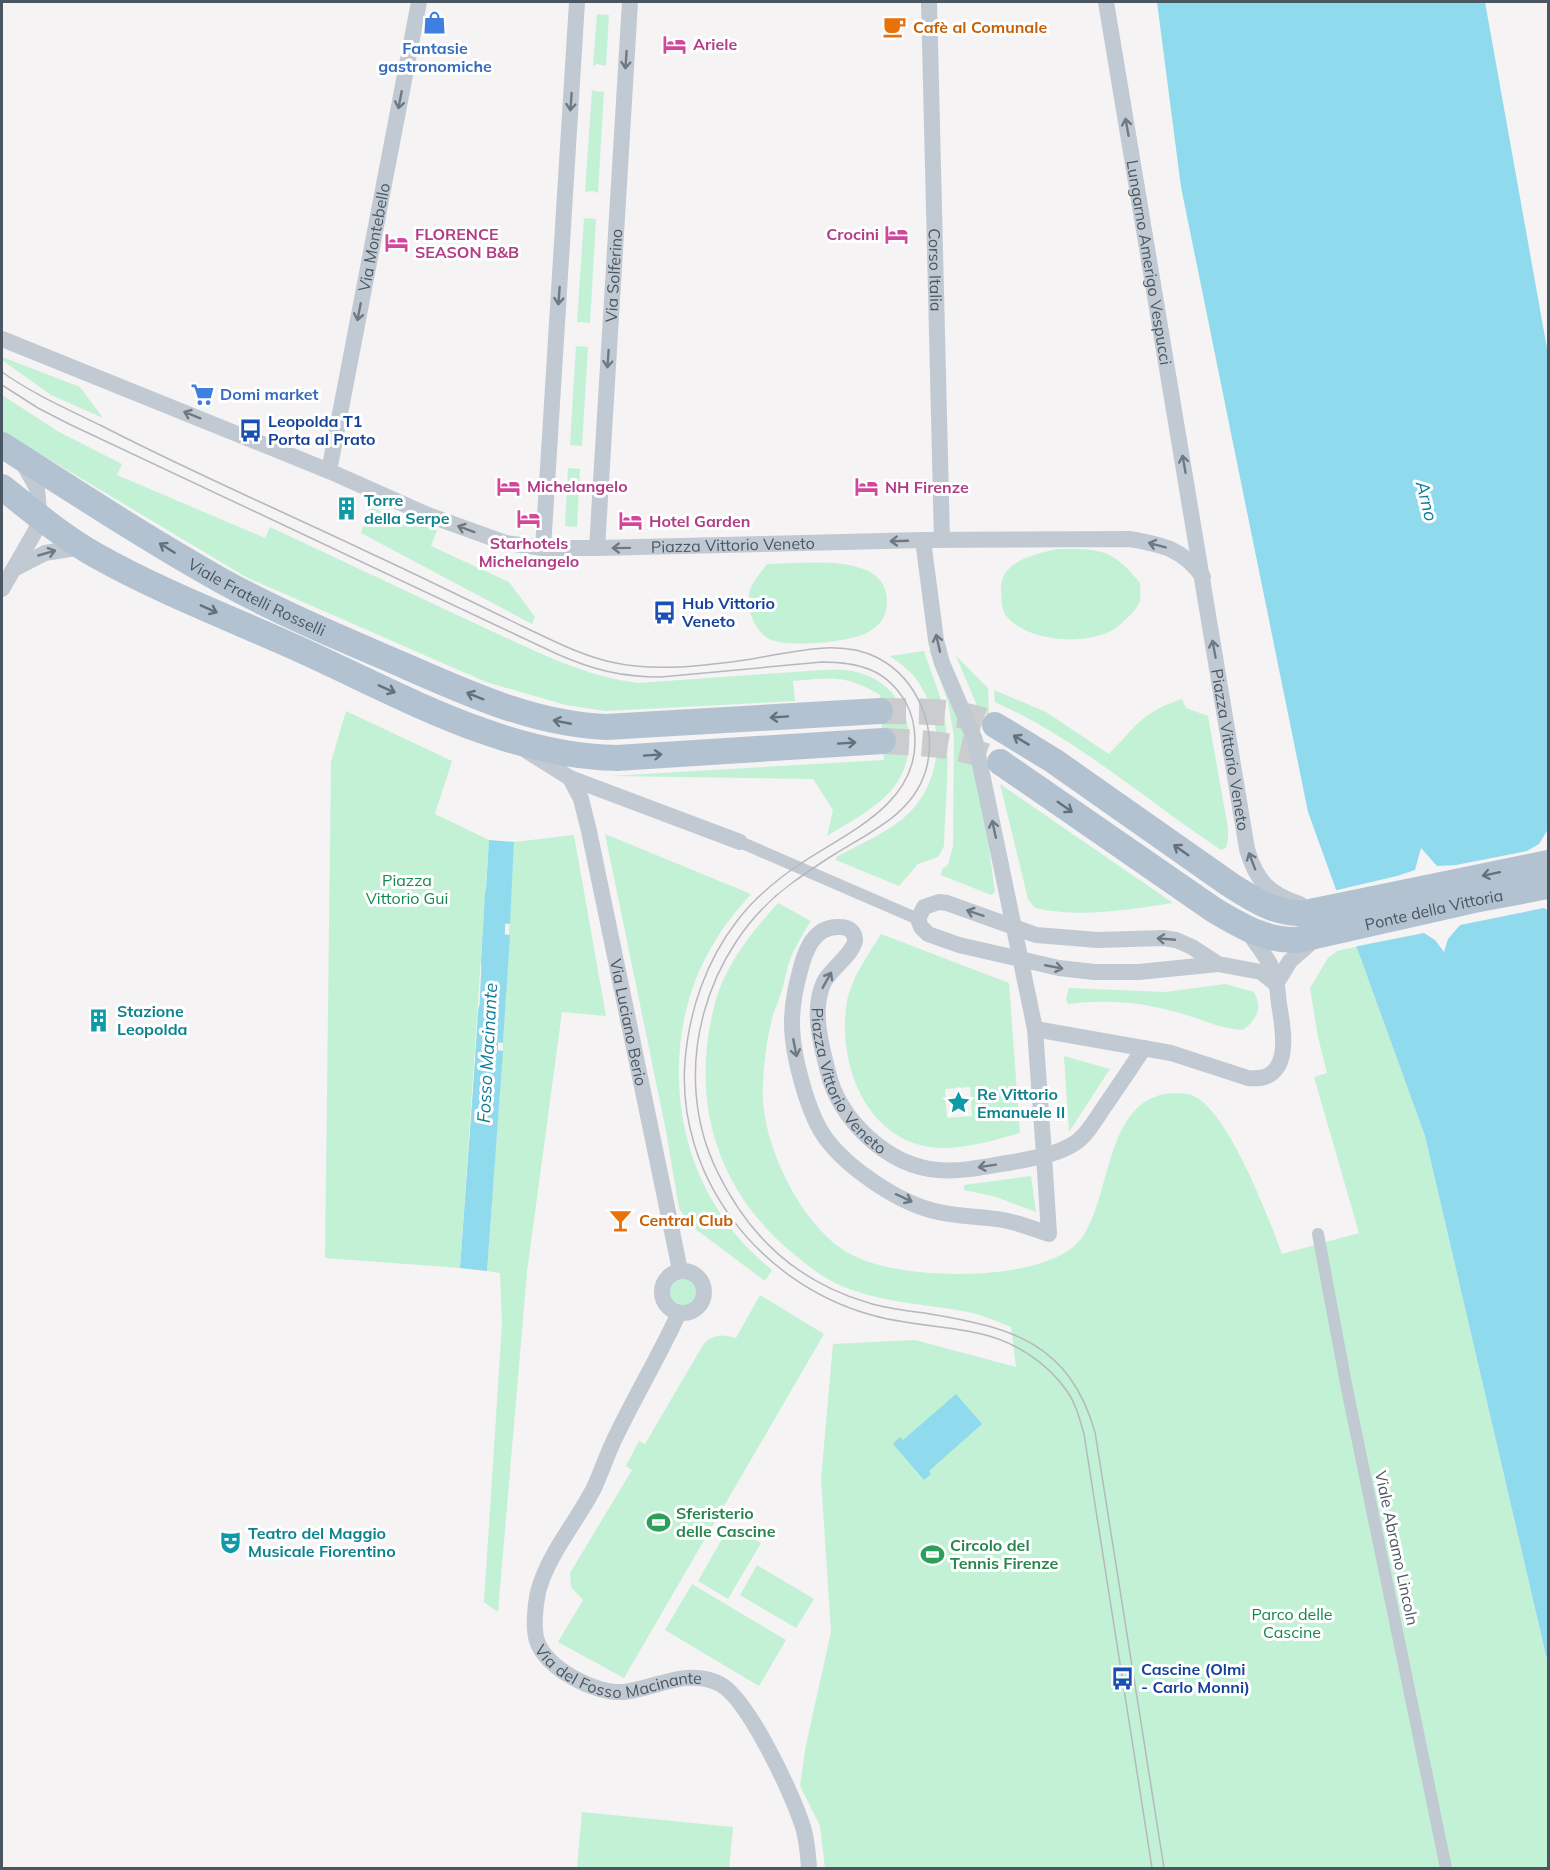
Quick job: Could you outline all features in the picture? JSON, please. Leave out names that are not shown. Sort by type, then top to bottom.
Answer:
[{"type":"main road","name":"Viale Fratelli Rosselli","points":[[6,448],[176,554],[255,597],[499,705],[562,723],[606,727],[880,711]]},
{"type":"main road","name":"Viale Fratelli Rosselli","points":[[2,487],[82,547],[177,595],[461,722],[511,741]]},
{"type":"main road","points":[[995,725],[1054,761],[1229,884],[1265,906],[1289,907]]},
{"type":"main road","points":[[511,741],[574,755],[617,758],[883,741]]},
{"type":"main road","points":[[999,762],[1214,910],[1244,927],[1298,946]]},
{"type":"main road","name":"Ponte della Vittoria","points":[[1289,907],[1305,913],[1548,862]]},
{"type":"main road","name":"Ponte della Vittoria","points":[[1298,946],[1321,934],[1548,886]]},
{"type":"street","name":"Via Montebello","points":[[329,471],[419,2]]},
{"type":"street","points":[[2,339],[329,471],[428,515],[506,543],[543,548],[578,2]]},
{"type":"street","name":"Via Solferino","points":[[597,548],[630,2]]},
{"type":"street","name":"Corso Italia","points":[[929,2],[942,540]]},
{"type":"street","name":"Lungarno Amerigo Vespucci","points":[[1106,2],[1194,522]]},
{"type":"street","points":[[2,589],[39,526],[40,516],[35,482],[23,463],[6,448]]},
{"type":"street","name":"Piazza Vittorio Veneto","points":[[1194,522],[1247,849],[1264,885],[1289,907]]},
{"type":"street","name":"Piazza Vittorio Veneto","points":[[543,548],[923,540],[1129,539],[1175,550],[1186,557],[1203,577]]},
{"type":"street","name":"Piazza Vittorio Veneto","points":[[923,540],[936,640],[942,663],[975,740],[1035,1029],[1044,1155],[1049,1234],[1001,1220],[932,1210],[895,1194],[877,1184],[841,1155],[827,1140],[813,1113],[801,1075],[793,1035],[793,1004],[798,978],[808,948],[818,932],[825,928],[847,928],[852,931],[855,939],[853,946],[828,975],[823,985],[818,1018],[832,1089],[844,1111],[861,1129],[897,1157],[915,1165],[938,1170],[985,1167],[1044,1155],[1067,1148],[1082,1137],[1144,1048]]},
{"type":"street","points":[[15,568],[45,554],[82,547]]},
{"type":"street","points":[[511,741],[570,778],[740,842],[918,919],[921,927],[928,934],[968,948],[1077,971],[1155,972],[1218,964],[1261,972],[1276,984]]},
{"type":"street","name":"Via Luciano Berio","points":[[570,778],[581,799],[589,831],[680,1270]]},
{"type":"street","points":[[918,919],[924,907],[939,902],[1036,934],[1086,939],[1163,938],[1176,940],[1192,947],[1218,964]]},
{"type":"street","points":[[1035,1029],[1144,1048],[1196,1060],[1248,1078],[1270,1075],[1276,1069],[1284,1047],[1276,984],[1268,961],[1244,927]]},
{"type":"street","points":[[1276,984],[1298,946]]},
{"type":"street","name":"Viale Abramo Lincoln","points":[[1318,1234],[1347,1389],[1446,1869]]},
{"type":"street","points":[[680,1270],[694,1273],[704,1284],[705,1297],[698,1308],[692,1312],[679,1313],[666,1305],[662,1291],[667,1277],[680,1270]]},
{"type":"street","name":"Via del Fosso Macinante","points":[[679,1313],[615,1437],[594,1488],[543,1576],[537,1596],[535,1632],[538,1643],[555,1665],[588,1685],[601,1690],[622,1692],[675,1679],[706,1680],[729,1690],[758,1729],[803,1824],[809,1869]]},
{"type":"green space","points":[[597,14],[609,15],[606,66],[597,64],[593,66]]},
{"type":"green space","points":[[592,90],[604,91],[598,193],[585,192]]},
{"type":"green space","points":[[584,218],[596,219],[590,323],[577,322]]},
{"type":"green space","points":[[576,346],[588,347],[582,446],[570,445]]},
{"type":"green space","points":[[2,357],[80,387],[103,418],[51,395],[2,360]]},
{"type":"green space","points":[[2,395],[59,432],[122,464],[117,475],[265,538],[270,527],[533,650],[595,674],[638,683],[827,670],[848,670],[863,674],[879,681],[901,705],[909,736],[904,769],[896,784],[882,800],[827,836],[833,810],[813,779],[610,776],[884,760],[880,695],[847,681],[819,679],[793,681],[795,701],[605,711],[566,705],[486,682],[246,577],[2,431]]},
{"type":"green space","points":[[568,468],[580,469],[577,527],[565,526]]},
{"type":"green space","points":[[370,506],[401,520],[437,530],[431,546],[509,582],[535,617],[532,624],[361,533]]},
{"type":"green space","points":[[1058,549],[1085,549],[1104,553],[1121,563],[1140,583],[1140,601],[1132,613],[1111,631],[1086,638],[1072,639],[1057,639],[1030,632],[1008,618],[1003,609],[1001,591],[1006,572],[1029,557]]},
{"type":"green space","points":[[833,563],[866,570],[878,578],[885,589],[887,605],[884,616],[876,627],[868,632],[843,640],[797,644],[769,639],[754,623],[749,609],[751,587],[767,564]]},
{"type":"green space","points":[[929,650],[932,650],[968,740],[988,841],[995,892],[991,895],[941,875],[942,869],[948,865],[953,846],[954,736],[948,702]]},
{"type":"green space","points":[[924,651],[941,700],[947,735],[944,846],[938,857],[918,864],[899,886],[836,860],[836,857],[902,819],[921,798],[930,782],[937,747],[932,712],[917,680],[890,656]]},
{"type":"green space","points":[[956,656],[988,688],[989,716],[978,708]]},
{"type":"green space","points":[[994,690],[1046,712],[1109,754],[1148,715],[1168,704],[1182,699],[1186,708],[1208,716],[1228,828],[1226,848],[1221,850],[1083,752],[995,702]]},
{"type":"green space","name":"Piazza Vittorio Gui","points":[[346,711],[452,761],[435,814],[489,840],[460,1268],[325,1258],[331,762]]},
{"type":"green space","points":[[1000,784],[1173,903],[1086,913],[1035,908],[1028,899]]},
{"type":"green space","points":[[605,834],[751,894],[720,934],[696,978],[686,1010],[680,1043],[679,1077],[682,1111],[689,1144],[700,1176],[715,1205],[733,1232],[772,1270],[765,1281],[690,1225],[679,1208],[666,1131]]},
{"type":"green space","points":[[574,835],[606,1016],[562,1012],[527,1272],[498,1612],[484,1602],[502,1324],[500,1273],[487,1271],[514,842]]},
{"type":"green space","name":"Parco delle Cascine","points":[[778,903],[811,921],[789,962],[772,1019],[767,1046],[763,1105],[776,1155],[786,1180],[800,1204],[833,1242],[852,1255],[872,1263],[922,1272],[978,1274],[1005,1271],[1029,1267],[1069,1250],[1082,1238],[1094,1213],[1116,1142],[1127,1121],[1141,1105],[1161,1095],[1187,1094],[1201,1101],[1216,1116],[1244,1163],[1282,1254],[1359,1233],[1314,1077],[1327,1073],[1310,988],[1328,958],[1337,951],[1364,945],[1383,1019],[1425,1136],[1548,1664],[1548,1868],[825,1868],[820,1826],[800,1786],[806,1745],[831,1632],[821,1479],[833,1344],[915,1340],[1016,1367],[1011,1327],[968,1312],[890,1300],[859,1292],[837,1284],[818,1273],[768,1230],[746,1203],[729,1174],[716,1143],[709,1111],[706,1077],[707,1043],[714,1007],[724,978],[749,938]]},
{"type":"green space","points":[[881,934],[1009,983],[1020,1133],[953,1148],[930,1147],[908,1141],[889,1129],[873,1114],[861,1096],[853,1075],[847,1053],[845,1030],[846,1008],[851,988]],"holes":[[[970,1087],[972,1116],[947,1118],[945,1089]]]},
{"type":"green space","points":[[1225,984],[1254,992],[1257,998],[1257,1013],[1252,1022],[1243,1030],[1219,1026],[1152,1006],[1125,1002],[1068,1004],[1066,999],[1069,988],[1165,992]]},
{"type":"green space","points":[[1064,1056],[1110,1069],[1069,1132]]},
{"type":"green space","points":[[1031,1176],[1036,1212],[996,1197],[964,1190],[964,1185]]},
{"type":"green space","points":[[684,1274],[697,1279],[702,1292],[697,1305],[684,1310],[671,1305],[666,1292],[671,1279]]},
{"type":"green space","name":"Sferisterio delle Cascine","points":[[760,1295],[824,1334],[624,1678],[558,1642],[583,1600],[571,1587],[570,1573],[632,1470],[626,1466],[639,1441],[645,1444],[703,1345],[718,1336],[736,1338]]},
{"type":"green space","points":[[730,1525],[761,1543],[728,1599],[698,1581]]},
{"type":"green space","points":[[757,1565],[814,1599],[796,1628],[740,1595]]},
{"type":"green space","points":[[692,1584],[786,1640],[759,1686],[665,1630]]},
{"type":"green space","points":[[582,1812],[733,1827],[729,1868],[577,1868]]},
{"type":"water","name":"Arno","points":[[1157,2],[1485,2],[1548,354],[1548,1664],[1425,1136],[1308,812],[1181,187]]},
{"type":"water","points":[[489,840],[514,842],[510,924],[484,921]]},
{"type":"water","points":[[483,932],[510,935],[503,1043],[478,1039]]},
{"type":"water","points":[[476,1047],[503,1051],[487,1271],[460,1268]]},
{"type":"water","points":[[956,1394],[982,1424],[929,1471],[931,1474],[924,1480],[893,1444],[900,1437],[903,1440]]},
{"type":"pier","points":[[1548,829],[1548,910],[1544,908],[1460,925],[1448,939],[1444,952],[1435,940],[1424,933],[1353,947],[1333,891],[1415,870],[1421,848],[1437,866],[1456,865],[1527,851],[1539,844]]},
{"type":"waterway","name":"Fosso Macinante","points":[[492,963],[496,894]]},
{"type":"waterway","name":"Fosso Macinante","points":[[485,1080],[489,1011]]},
{"type":"tunnel","points":[[880,711],[953,714],[995,725]]},
{"type":"tunnel","points":[[883,741],[957,748],[1000,762]]},
{"type":"tram line","points":[[2,372],[50,401],[169,460],[588,655],[627,665],[678,667],[729,662],[812,649],[846,649],[878,658],[904,679],[922,707],[927,723],[929,757],[919,788],[900,811],[888,821],[792,883],[762,910],[736,941],[717,976],[704,1014],[696,1054],[696,1094],[703,1133],[717,1171],[744,1217],[778,1254],[798,1269],[819,1283],[869,1303],[960,1319],[1012,1334],[1034,1345],[1053,1359],[1070,1378],[1084,1402],[1095,1432],[1164,1868]]},
{"type":"tram line","points":[[2,385],[69,424],[557,654],[583,664],[608,672],[661,677],[835,662],[859,666],[881,675],[898,691],[910,712],[915,737],[912,765],[903,784],[890,801],[873,816],[789,872],[757,898],[726,936],[708,970],[690,1024],[685,1061],[686,1104],[694,1145],[710,1183],[732,1219],[759,1250],[792,1277],[828,1299],[868,1314],[977,1333],[1003,1341],[1039,1361],[1067,1391],[1084,1434],[1152,1868]]},
{"type":"place","name":"Fantasie gastronomiche","points":[[435,23]]},
{"type":"place","name":"Cafè al Comunale","points":[[895,27]]},
{"type":"place","name":"Ariele","points":[[675,44]]},
{"type":"place","name":"Crocini","points":[[897,234]]},
{"type":"place","name":"FLORENCE SEASON B&B","points":[[397,243]]},
{"type":"place","name":"Domi market","points":[[202,394]]},
{"type":"place","name":"Leopolda T1 Porta al Prato","points":[[250,430]]},
{"type":"place","name":"Michelangelo","points":[[509,486]]},
{"type":"place","name":"NH Firenze","points":[[867,487]]},
{"type":"place","name":"Torre della Serpe","points":[[346,509]]},
{"type":"place","name":"Starhotels Michelangelo","points":[[529,518]]},
{"type":"place","name":"Hotel Garden","points":[[631,521]]},
{"type":"place","name":"Hub Vittorio Veneto","points":[[664,612]]},
{"type":"place","name":"Stazione Leopolda","points":[[99,1020]]},
{"type":"place","name":"Re Vittorio Emanuele II","points":[[959,1103]]},
{"type":"place","name":"Central Club","points":[[621,1220]]},
{"type":"place","name":"Sferisterio delle Cascine","points":[[658,1522]]},
{"type":"place","name":"Teatro del Maggio Musicale Fiorentino","points":[[230,1542]]},
{"type":"place","name":"Circolo del Tennis Firenze","points":[[932,1554]]},
{"type":"place","name":"Cascine (Olmi - Carlo Monni)","points":[[1123,1678]]}]
